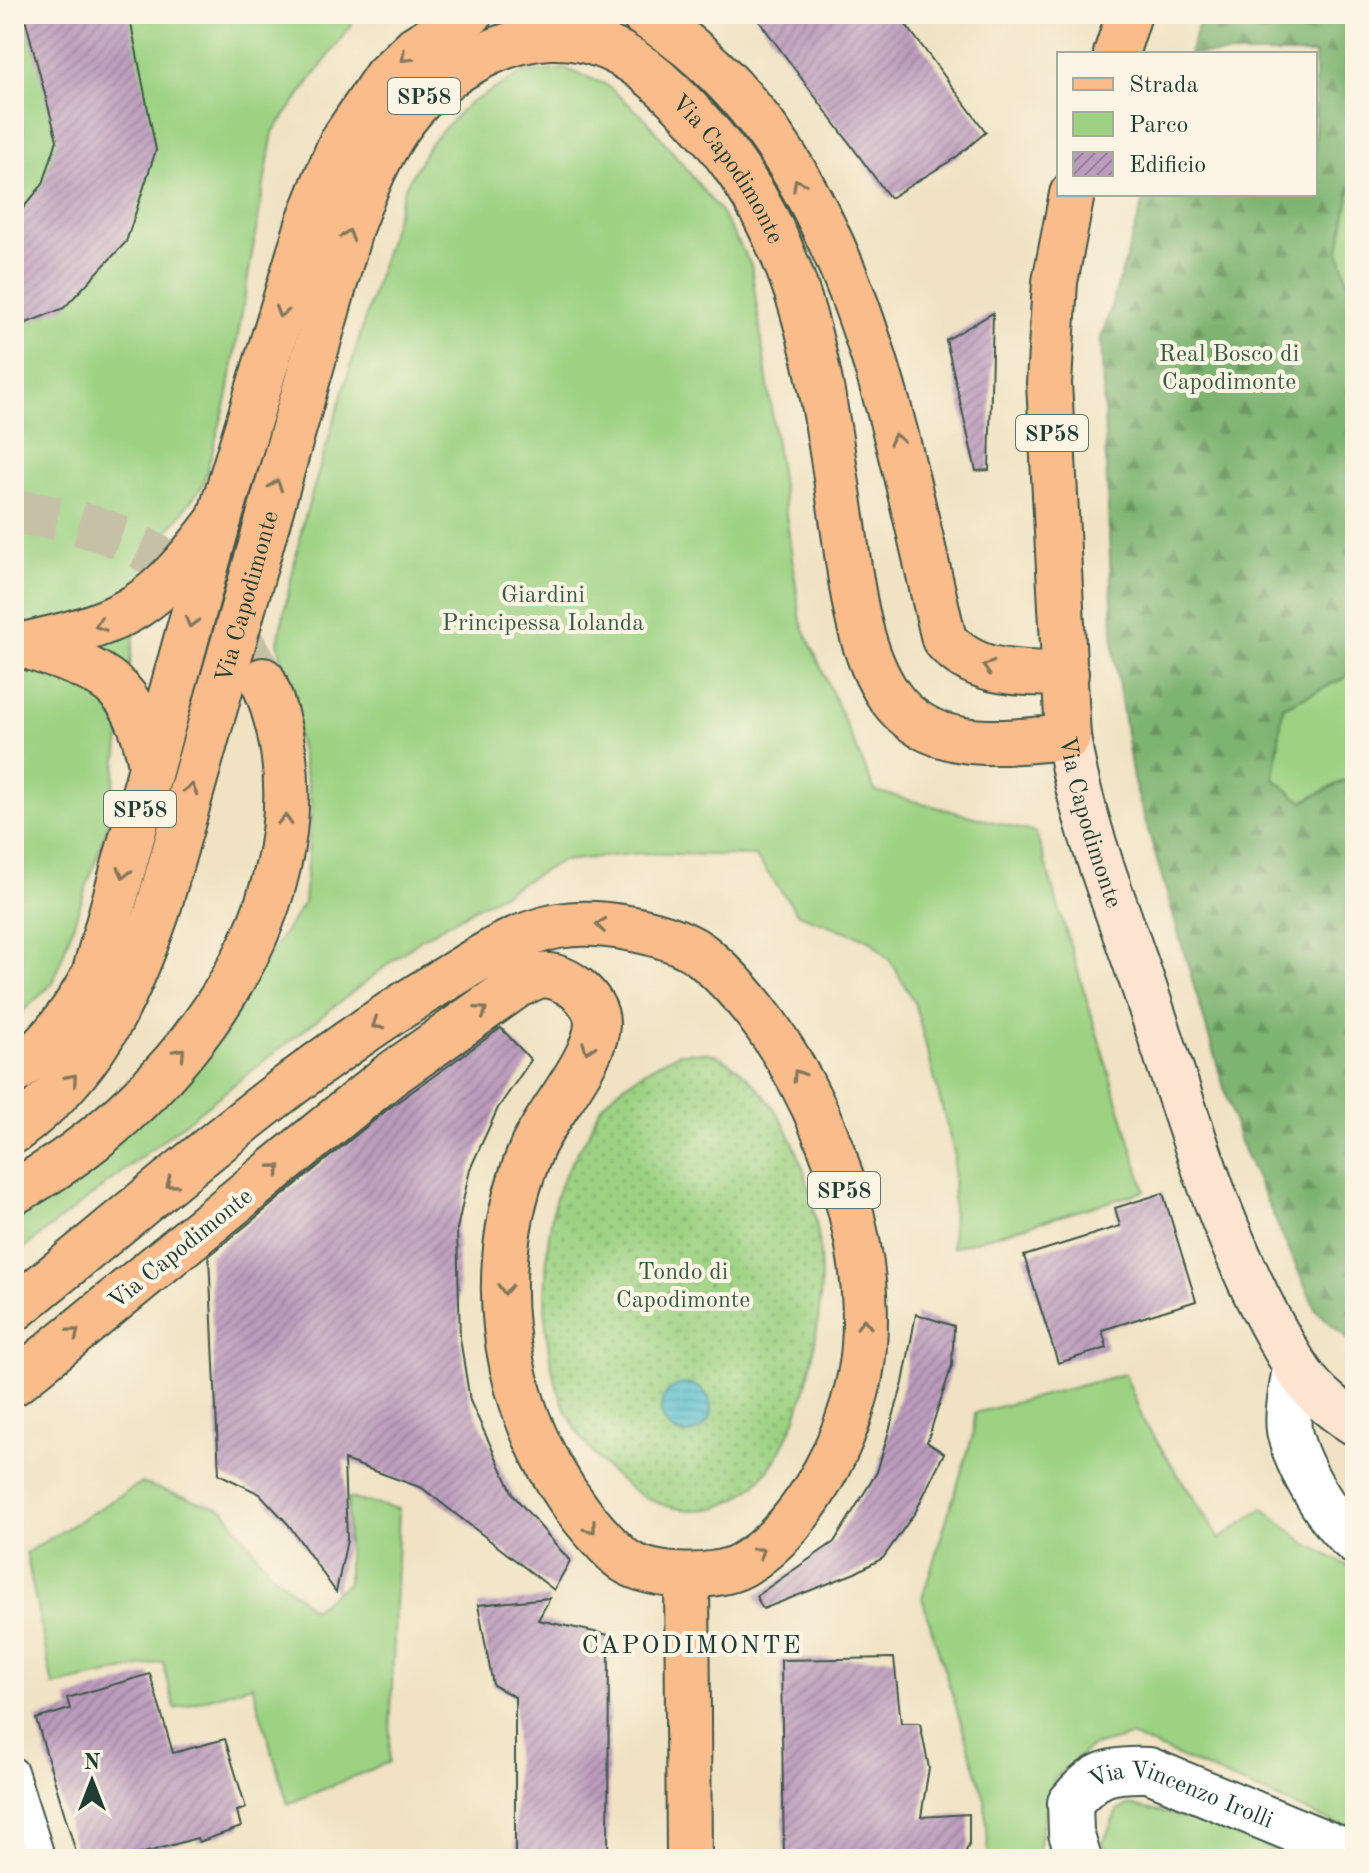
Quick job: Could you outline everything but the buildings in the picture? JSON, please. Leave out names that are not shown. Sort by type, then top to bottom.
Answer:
[{"type":"main road","name":"Via Capodimonte","points":[[14,1072],[46,1045],[76,1008],[94,975],[219,520],[309,221],[341,143],[386,76],[415,48],[470,14]]},
{"type":"main road","name":"Via Capodimonte","points":[[643,14],[696,52],[746,105],[776,144],[835,252],[876,362],[944,639],[967,660],[995,670],[1066,674]]},
{"type":"main road","points":[[1117,52],[1129,14]]},
{"type":"main road","name":"Via Capodimonte","points":[[14,1131],[62,1090],[90,1057],[128,993],[140,962],[157,913],[316,344],[351,226],[369,178],[384,149],[420,99],[443,80],[524,40],[542,36],[578,37],[599,42],[634,62],[674,95],[712,137],[775,235],[814,342],[850,574],[870,653],[891,698],[908,717],[929,731],[961,742],[1068,737]]},
{"type":"main road","name":"SP58","points":[[1068,737],[1049,383],[1055,282],[1072,196]]},
{"type":"main road","points":[[151,765],[140,721],[122,692],[91,669],[23,645],[101,625],[128,613],[179,571],[219,520]]},
{"type":"main road","points":[[14,1192],[73,1153],[148,1088],[196,1034],[247,956],[278,876],[286,828],[283,741],[275,708],[263,680]]},
{"type":"main road","name":"SP58","points":[[14,1309],[321,1062],[417,996],[514,938],[562,925],[598,924],[641,931],[686,946],[703,956],[778,1043],[808,1091],[853,1219],[863,1283],[864,1349],[846,1425],[817,1486],[768,1546],[737,1569],[687,1576]]},
{"type":"main road","name":"Via Capodimonte","points":[[14,1383],[389,1076],[518,985],[541,975],[564,979],[591,1006],[597,1024],[583,1062],[534,1142],[520,1182],[508,1237],[505,1277],[504,1325],[511,1372],[532,1437],[592,1531],[631,1567],[687,1576]]},
{"type":"main road","points":[[687,1576],[689,1859]]},
{"type":"street","name":"Via Capodimonte","points":[[1068,737],[1085,813],[1222,1216],[1261,1302],[1295,1366],[1326,1405],[1355,1423]]},
{"type":"street","points":[[1295,1366],[1289,1434],[1314,1491],[1345,1534],[1355,1542]]},
{"type":"street","name":"Via Vincenzo Irolli","points":[[1079,1859],[1071,1833],[1070,1803],[1088,1780],[1118,1769],[1149,1770],[1355,1855]]},
{"type":"lane","points":[[14,1771],[42,1859]]},
{"type":"green space","points":[[14,14],[348,14],[352,24],[273,132],[227,399],[203,485],[144,563],[108,825],[53,983],[14,1020]]},
{"type":"green space","name":"Real Bosco di Capodimonte","points":[[1202,14],[1355,14],[1355,163],[1339,250],[1355,310],[1355,474],[1349,521],[1355,541],[1355,668],[1353,674],[1283,707],[1274,779],[1303,802],[1355,775],[1355,1346],[1316,1310],[1240,1142],[1133,779],[1114,654],[1101,339],[1145,196],[1317,196],[1317,52],[1190,52]]},
{"type":"green space","name":"Giardini Principessa Iolanda","points":[[566,69],[605,84],[646,119],[720,211],[751,265],[801,622],[875,791],[1036,833],[1145,1191],[952,1248],[954,1153],[915,1004],[892,963],[870,940],[798,914],[755,856],[640,853],[561,861],[422,938],[14,1256],[14,1208],[181,1087],[304,903],[312,806],[278,642],[303,523],[405,187],[431,142],[467,105],[520,74]]},
{"type":"green space","points":[[1355,163],[1355,310],[1339,250]]},
{"type":"green space","points":[[1355,668],[1355,775],[1302,802],[1274,779],[1283,707],[1353,674]]},
{"type":"green space","name":"Tondo di Capodimonte","points":[[679,1053],[709,1053],[723,1058],[748,1078],[772,1105],[802,1165],[814,1209],[820,1254],[821,1287],[810,1369],[798,1412],[781,1450],[758,1482],[729,1503],[694,1510],[664,1505],[635,1491],[597,1458],[580,1436],[557,1387],[545,1306],[549,1235],[557,1194],[598,1111],[626,1083]]},
{"type":"green space","points":[[1125,1374],[1144,1422],[1220,1539],[1263,1508],[1304,1542],[1355,1570],[1355,1832],[1131,1736],[1090,1747],[1055,1778],[1041,1831],[1039,1847],[1044,1859],[989,1859],[985,1800],[922,1598],[973,1435],[975,1413]]},
{"type":"green space","points":[[141,1483],[223,1509],[268,1569],[312,1609],[348,1583],[348,1498],[399,1509],[389,1762],[288,1804],[252,1685],[175,1709],[163,1662],[53,1686],[26,1553]]},
{"type":"green space","points":[[1129,1805],[1224,1827],[1295,1859],[1114,1859],[1103,1843],[1117,1811]]},
{"type":"water","points":[[686,1384],[704,1391],[711,1409],[704,1427],[686,1434],[668,1427],[661,1409],[668,1391]]},
{"type":"tunnel","points":[[14,512],[95,528],[131,542],[163,561],[192,583],[219,611],[263,680]]},
{"type":"district","name":"CAPODIMONTE","points":[[692,1644]]}]
